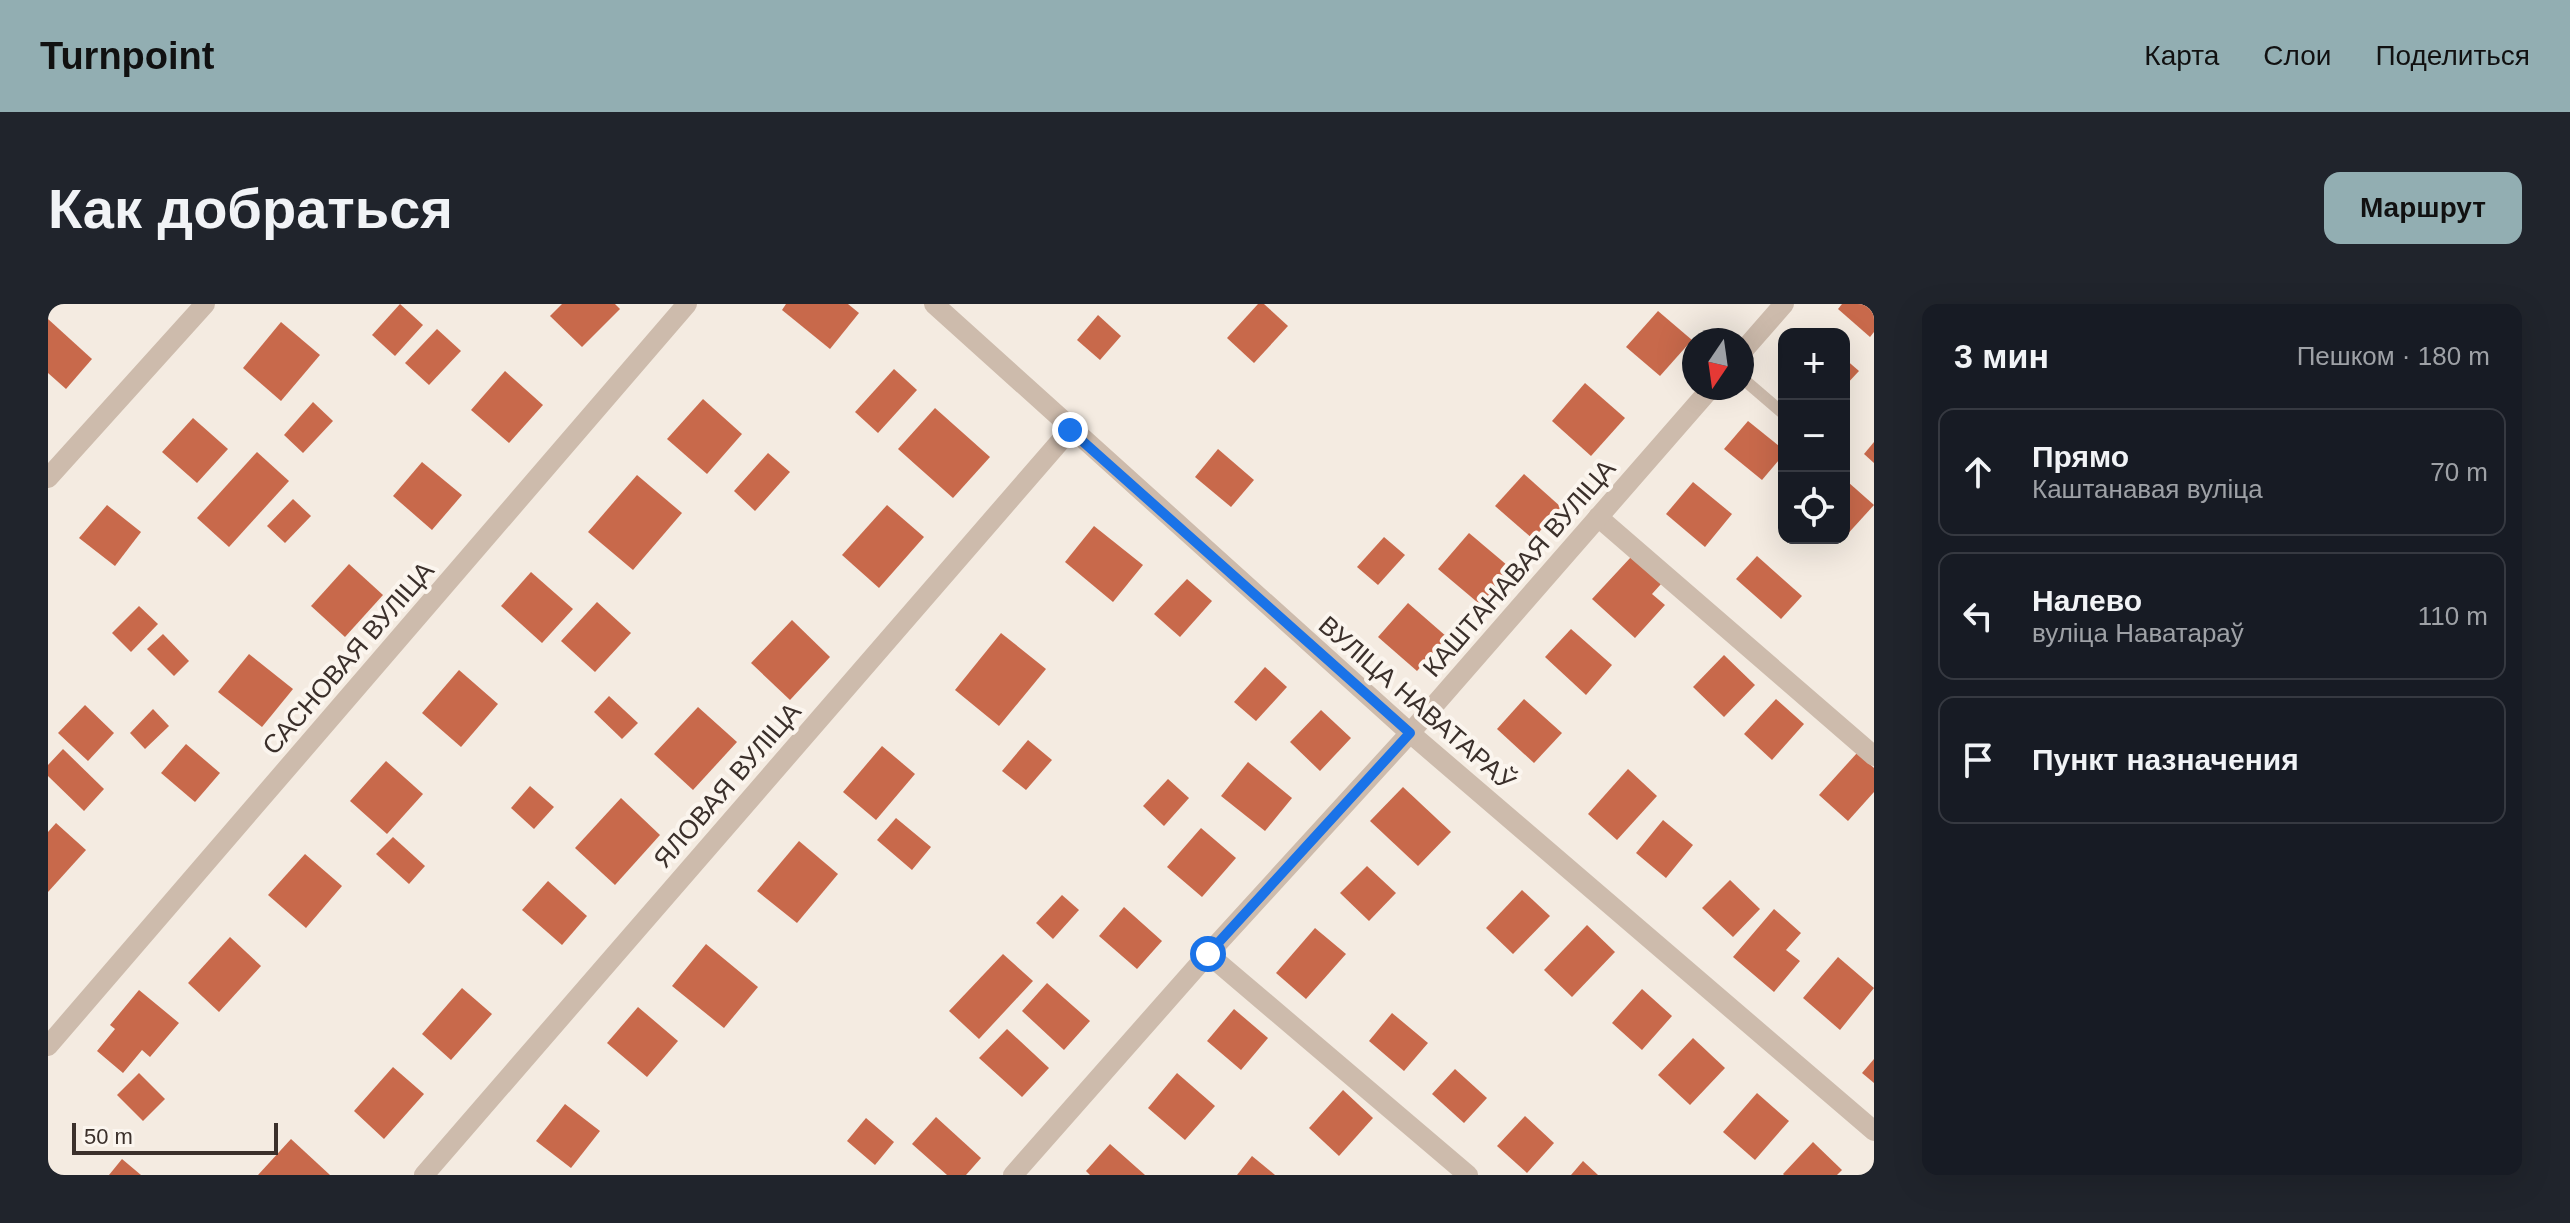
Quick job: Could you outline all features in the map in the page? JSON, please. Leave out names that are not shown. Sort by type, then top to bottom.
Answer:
[{"type":"street","points":[[48,478],[205,304]]},
{"type":"street","name":"САСНОВАЯ ВУЛІЦА","points":[[48,1046],[687,304]]},
{"type":"street","name":"ВУЛІЦА НАВАТАРАЎ","points":[[934,304],[1070,430],[1410,733],[1874,1131]]},
{"type":"street","points":[[1754,338],[1784,304]]},
{"type":"street","name":"КАШТАНАВАЯ ВУЛІЦА","points":[[1013,1175],[1208,954],[1410,733],[1700,400]]},
{"type":"street","name":"ЯЛОВАЯ ВУЛІЦА","points":[[424,1175],[1070,430]]},
{"type":"street","points":[[1598,517],[1874,756]]},
{"type":"street","points":[[1208,954],[1468,1175]]},
{"type":"lane","points":[[1754,388],[1778,409]]},
{"type":"building","points":[[400,304],[423,325],[395,356],[372,335]]},
{"type":"building","points":[[562,304],[615,304],[620,309],[582,347],[550,316]]},
{"type":"building","points":[[786,304],[848,304],[859,313],[830,349],[782,310]]},
{"type":"building","points":[[1258,304],[1264,304],[1288,326],[1254,363],[1227,338]]},
{"type":"building","points":[[1842,304],[1874,304],[1874,332],[1870,337],[1838,309]]},
{"type":"building","points":[[1658,311],[1682,331],[1682,351],[1660,376],[1626,347]]},
{"type":"building","points":[[1098,315],[1121,336],[1100,360],[1077,340]]},
{"type":"building","points":[[48,319],[92,359],[66,389],[48,373]]},
{"type":"building","points":[[281,322],[320,355],[281,401],[243,368]]},
{"type":"building","points":[[437,329],[461,351],[429,385],[405,363]]},
{"type":"building","points":[[1850,363],[1859,371],[1850,381]]},
{"type":"building","points":[[894,369],[917,390],[878,433],[855,412]]},
{"type":"building","points":[[505,371],[543,405],[509,443],[471,410]]},
{"type":"building","points":[[1585,383],[1625,418],[1591,456],[1552,421]]},
{"type":"building","points":[[703,399],[742,434],[707,474],[667,439]]},
{"type":"building","points":[[313,402],[333,421],[303,453],[284,435]]},
{"type":"building","points":[[935,408],[990,457],[953,498],[898,449]]},
{"type":"building","points":[[193,418],[228,449],[197,483],[162,452]]},
{"type":"building","points":[[1748,421],[1778,445],[1778,461],[1762,480],[1724,449]]},
{"type":"building","points":[[1874,442],[1874,463],[1864,454]]},
{"type":"building","points":[[1218,449],[1254,480],[1231,507],[1195,477]]},
{"type":"building","points":[[257,452],[289,481],[229,547],[197,518]]},
{"type":"building","points":[[768,453],[790,472],[755,511],[734,491]]},
{"type":"building","points":[[422,462],[462,495],[432,530],[393,496]]},
{"type":"building","points":[[1524,474],[1561,507],[1533,539],[1495,506]]},
{"type":"building","points":[[637,475],[682,513],[633,570],[588,532]]},
{"type":"building","points":[[1693,482],[1732,514],[1705,547],[1666,514]]},
{"type":"building","points":[[1850,484],[1874,505],[1850,531]]},
{"type":"building","points":[[293,499],[311,516],[285,543],[267,526]]},
{"type":"building","points":[[107,505],[141,532],[115,566],[79,538]]},
{"type":"building","points":[[887,505],[924,537],[879,588],[842,555]]},
{"type":"building","points":[[1094,526],[1143,565],[1113,602],[1065,562]]},
{"type":"building","points":[[1469,533],[1514,571],[1483,607],[1438,569]]},
{"type":"building","points":[[1384,537],[1405,555],[1378,585],[1357,567]]},
{"type":"building","points":[[1757,556],[1802,596],[1781,619],[1736,579]]},
{"type":"building","points":[[1631,557],[1661,584],[1652,594],[1665,605],[1635,638],[1592,599]]},
{"type":"building","points":[[349,564],[383,595],[345,637],[311,606]]},
{"type":"building","points":[[531,572],[573,609],[542,643],[501,606]]},
{"type":"building","points":[[1187,579],[1212,601],[1180,637],[1154,614]]},
{"type":"building","points":[[597,602],[631,633],[595,672],[561,641]]},
{"type":"building","points":[[1408,603],[1447,637],[1417,671],[1378,637]]},
{"type":"building","points":[[139,606],[158,624],[131,652],[112,633]]},
{"type":"building","points":[[792,620],[830,657],[790,700],[751,663]]},
{"type":"building","points":[[1571,629],[1612,665],[1586,695],[1545,657]]},
{"type":"building","points":[[1001,633],[1046,669],[999,726],[955,690]]},
{"type":"building","points":[[163,634],[189,661],[174,676],[147,649]]},
{"type":"building","points":[[249,654],[293,689],[262,727],[218,692]]},
{"type":"building","points":[[1724,655],[1755,685],[1724,717],[1693,687]]},
{"type":"building","points":[[1265,667],[1287,687],[1256,721],[1234,702]]},
{"type":"building","points":[[459,670],[498,704],[461,747],[422,713]]},
{"type":"building","points":[[609,696],[638,723],[622,739],[594,712]]},
{"type":"building","points":[[1524,699],[1562,733],[1534,763],[1497,729]]},
{"type":"building","points":[[1776,699],[1804,724],[1772,760],[1744,734]]},
{"type":"building","points":[[85,705],[114,733],[88,761],[58,733]]},
{"type":"building","points":[[698,707],[737,742],[693,790],[654,754]]},
{"type":"building","points":[[153,709],[169,726],[145,749],[130,733]]},
{"type":"building","points":[[1321,710],[1351,738],[1320,771],[1290,742]]},
{"type":"building","points":[[1028,740],[1052,760],[1026,790],[1002,771]]},
{"type":"building","points":[[186,744],[220,773],[195,802],[161,773]]},
{"type":"building","points":[[882,746],[915,774],[876,820],[843,792]]},
{"type":"building","points":[[63,749],[104,789],[84,811],[48,776],[48,765]]},
{"type":"building","points":[[1857,753],[1874,768],[1874,792],[1848,821],[1819,795]]},
{"type":"building","points":[[386,761],[423,794],[387,834],[350,801]]},
{"type":"building","points":[[1248,762],[1292,798],[1265,831],[1221,796]]},
{"type":"building","points":[[1628,769],[1657,796],[1617,840],[1588,814]]},
{"type":"building","points":[[1168,779],[1189,798],[1164,826],[1143,806]]},
{"type":"building","points":[[530,786],[554,807],[534,829],[511,808]]},
{"type":"building","points":[[1403,787],[1451,832],[1418,866],[1370,821]]},
{"type":"building","points":[[621,798],[660,835],[615,885],[575,848]]},
{"type":"building","points":[[896,818],[931,847],[912,870],[877,840]]},
{"type":"building","points":[[1663,820],[1693,845],[1666,878],[1636,853]]},
{"type":"building","points":[[56,823],[86,850],[48,892],[48,832]]},
{"type":"building","points":[[1201,828],[1236,858],[1202,897],[1167,867]]},
{"type":"building","points":[[393,837],[425,866],[409,884],[376,854]]},
{"type":"building","points":[[799,841],[838,874],[797,923],[757,891]]},
{"type":"building","points":[[305,854],[342,886],[306,928],[268,895]]},
{"type":"building","points":[[1367,866],[1396,893],[1369,921],[1340,893]]},
{"type":"building","points":[[1730,880],[1760,909],[1733,937],[1702,908]]},
{"type":"building","points":[[548,881],[587,916],[562,945],[522,910]]},
{"type":"building","points":[[1522,890],[1550,916],[1513,954],[1486,928]]},
{"type":"building","points":[[1062,895],[1079,910],[1053,939],[1036,923]]},
{"type":"building","points":[[1124,907],[1162,941],[1137,969],[1099,936]]},
{"type":"building","points":[[1774,909],[1801,933],[1786,950],[1800,961],[1774,992],[1733,957]]},
{"type":"building","points":[[1587,925],[1615,952],[1572,997],[1544,970]]},
{"type":"building","points":[[1315,928],[1346,954],[1306,999],[1276,973]]},
{"type":"building","points":[[230,937],[261,966],[219,1012],[188,983]]},
{"type":"building","points":[[706,944],[758,987],[724,1028],[672,986]]},
{"type":"building","points":[[1003,954],[1033,981],[979,1039],[949,1011]]},
{"type":"building","points":[[1838,957],[1874,988],[1840,1030],[1803,998]]},
{"type":"building","points":[[1047,983],[1090,1021],[1064,1050],[1022,1011]]},
{"type":"building","points":[[462,988],[492,1014],[451,1060],[422,1034]]},
{"type":"building","points":[[1642,989],[1672,1016],[1642,1050],[1612,1023]]},
{"type":"building","points":[[139,990],[179,1023],[150,1057],[142,1050],[123,1073],[97,1051],[115,1029],[110,1025]]},
{"type":"building","points":[[638,1007],[678,1041],[647,1077],[607,1043]]},
{"type":"building","points":[[1234,1009],[1268,1038],[1241,1070],[1207,1041]]},
{"type":"building","points":[[1392,1013],[1428,1043],[1404,1071],[1369,1041]]},
{"type":"building","points":[[1007,1029],[1049,1068],[1022,1097],[979,1058]]},
{"type":"building","points":[[1693,1038],[1725,1068],[1690,1105],[1658,1075]]},
{"type":"building","points":[[1874,1059],[1874,1083],[1862,1073]]},
{"type":"building","points":[[393,1067],[424,1094],[384,1139],[354,1111]]},
{"type":"building","points":[[1455,1069],[1487,1098],[1464,1123],[1432,1094]]},
{"type":"building","points":[[139,1073],[165,1099],[143,1121],[117,1095]]},
{"type":"building","points":[[1177,1073],[1215,1106],[1185,1140],[1148,1108]]},
{"type":"building","points":[[1343,1090],[1373,1118],[1339,1156],[1309,1128]]},
{"type":"building","points":[[1757,1093],[1789,1121],[1755,1160],[1723,1132]]},
{"type":"building","points":[[565,1104],[600,1131],[571,1168],[536,1141]]},
{"type":"building","points":[[1525,1116],[1554,1143],[1527,1173],[1497,1146]]},
{"type":"building","points":[[936,1117],[981,1158],[966,1175],[947,1175],[912,1144]]},
{"type":"building","points":[[866,1118],[894,1142],[875,1165],[847,1141]]},
{"type":"building","points":[[291,1139],[330,1175],[258,1175]]},
{"type":"building","points":[[1813,1142],[1842,1170],[1837,1175],[1784,1175],[1783,1174]]},
{"type":"building","points":[[1110,1144],[1145,1175],[1090,1175],[1086,1171]]},
{"type":"building","points":[[1252,1156],[1275,1175],[1237,1175]]},
{"type":"building","points":[[122,1159],[141,1175],[109,1175]]},
{"type":"building","points":[[1583,1161],[1598,1175],[1571,1175]]},
{"type":"route","points":[[1070,430],[1410,733],[1208,954]]}]
